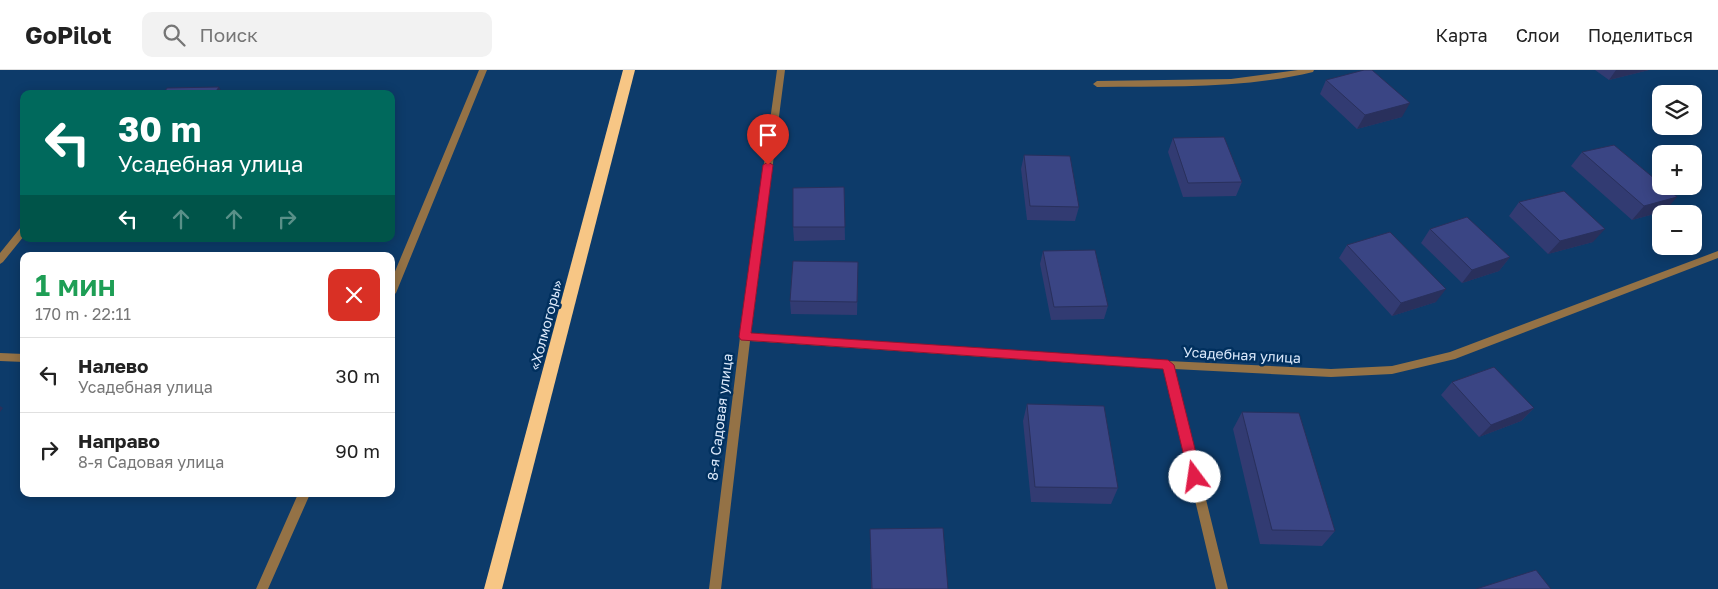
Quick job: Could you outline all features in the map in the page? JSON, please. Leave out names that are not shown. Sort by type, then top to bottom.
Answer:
[{"type":"highway","name":"«Холмогоры»","points":[[493,589],[629,70]]},
{"type":"street","points":[[395,283],[483,70]]},
{"type":"street","name":"8-я Садовая улица","points":[[715,589],[745,337],[781,70]]},
{"type":"street","points":[[1097,84],[1239,82],[1310,70]]},
{"type":"street","points":[[0,260],[20,234]]},
{"type":"street","name":"Усадебная улица","points":[[745,337],[1168,365],[1331,373],[1392,370],[1451,356],[1718,254]]},
{"type":"street","points":[[0,357],[20,358]]},
{"type":"street","points":[[1168,365],[1222,589]]},
{"type":"street","points":[[262,589],[303,497]]},
{"type":"building","points":[[1364,70],[1372,70],[1410,103],[1365,115],[1326,80]]},
{"type":"building","points":[[219,87],[217,90],[166,90],[167,88]]},
{"type":"building","points":[[1224,137],[1242,182],[1188,183],[1173,138]]},
{"type":"building","points":[[1614,145],[1652,177],[1652,195],[1675,195],[1677,197],[1644,206],[1582,152]]},
{"type":"building","points":[[1024,155],[1070,156],[1079,207],[1030,206]]},
{"type":"building","points":[[844,187],[845,227],[793,227],[793,188]]},
{"type":"building","points":[[1564,191],[1605,229],[1560,241],[1519,202]]},
{"type":"building","points":[[1467,217],[1510,257],[1472,270],[1430,229]]},
{"type":"building","points":[[1390,232],[1446,289],[1401,303],[1347,245]]},
{"type":"building","points":[[1095,250],[1108,306],[1054,307],[1043,251]]},
{"type":"building","points":[[793,261],[858,262],[857,302],[790,301]]},
{"type":"building","points":[[1494,367],[1534,408],[1491,425],[1452,382]]},
{"type":"building","points":[[1027,404],[1104,406],[1118,488],[1035,487]]},
{"type":"building","points":[[1242,412],[1299,413],[1335,531],[1272,530]]},
{"type":"building","points":[[943,528],[948,589],[872,589],[870,529]]},
{"type":"building","points":[[1536,570],[1551,589],[1476,589]]},
{"type":"route","points":[[768,165],[745,337],[1168,365],[1195,477]]}]
